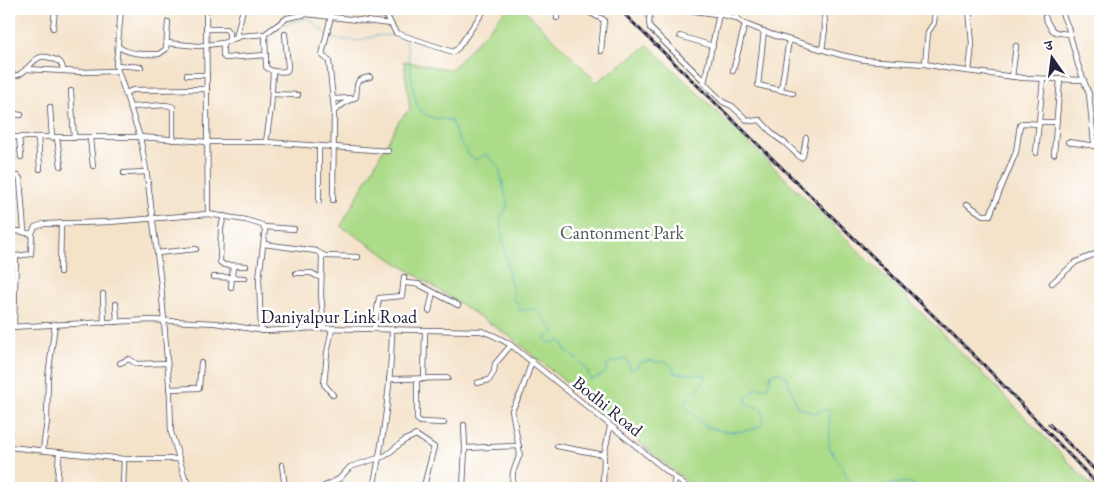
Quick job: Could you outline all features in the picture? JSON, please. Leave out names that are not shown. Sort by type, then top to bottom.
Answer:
[{"type":"street","points":[[53,28],[55,9]]},
{"type":"street","points":[[121,9],[116,64],[140,137],[146,172],[164,321],[171,432],[188,488]]},
{"type":"street","points":[[206,9],[208,214]]},
{"type":"street","points":[[236,38],[243,9]]},
{"type":"street","points":[[368,10],[383,11],[389,18],[396,33],[453,52],[458,48],[485,9]]},
{"type":"street","points":[[557,18],[558,9]]},
{"type":"street","points":[[583,9],[604,20],[601,51]]},
{"type":"street","points":[[646,9],[651,11],[650,28],[704,80],[704,83],[723,102],[732,106],[747,120],[760,120],[774,136],[785,143],[801,158],[806,138]]},
{"type":"street","points":[[681,9],[736,18],[764,32],[822,50],[864,60],[925,64],[1012,77],[1084,80]]},
{"type":"street","points":[[736,18],[738,9]]},
{"type":"street","points":[[822,50],[825,29],[824,9]]},
{"type":"street","points":[[925,64],[928,32],[934,22],[935,9]]},
{"type":"street","points":[[969,9],[972,44],[969,71]]},
{"type":"street","points":[[1060,9],[1089,94],[1093,136],[1100,153]]},
{"type":"street","points":[[167,43],[207,46],[223,43],[236,38],[265,34],[290,17],[307,14],[391,24]]},
{"type":"street","points":[[704,80],[719,14]]},
{"type":"street","points":[[331,16],[322,55],[329,60],[334,99],[333,200]]},
{"type":"street","points":[[1044,17],[1051,31],[1070,34]]},
{"type":"street","points":[[118,46],[122,49],[157,54],[165,50],[168,22]]},
{"type":"street","points":[[733,71],[745,24]]},
{"type":"street","points":[[206,29],[226,30],[229,33],[229,41]]},
{"type":"street","points":[[764,32],[758,85],[793,93]]},
{"type":"street","points":[[265,34],[266,67],[282,72],[288,70],[285,34]]},
{"type":"street","points":[[680,36],[713,46]]},
{"type":"street","points":[[781,90],[789,40]]},
{"type":"street","points":[[223,43],[223,56],[225,58],[266,55]]},
{"type":"street","points":[[1012,77],[1016,46]]},
{"type":"street","points":[[9,76],[20,74],[33,61],[47,57],[60,62],[62,70]]},
{"type":"street","points":[[116,64],[141,67]]},
{"type":"street","points":[[26,69],[82,72],[117,71]]},
{"type":"street","points":[[266,142],[273,70]]},
{"type":"street","points":[[187,76],[207,75]]},
{"type":"street","points":[[354,98],[356,96],[356,84],[361,79],[370,77]]},
{"type":"street","points":[[1036,153],[1043,79]]},
{"type":"street","points":[[1054,154],[1060,80]]},
{"type":"street","points":[[125,93],[133,90],[207,88]]},
{"type":"street","points":[[71,92],[74,138]]},
{"type":"street","points":[[272,94],[298,95]]},
{"type":"street","points":[[334,99],[354,98]]},
{"type":"street","points":[[334,112],[348,100],[354,98]]},
{"type":"street","points":[[130,106],[167,105],[173,107],[173,140]]},
{"type":"street","points":[[50,108],[54,138],[61,166]]},
{"type":"street","points":[[9,114],[21,115]]},
{"type":"street","points":[[967,204],[984,215],[990,215],[1016,152],[1021,123],[1056,122]]},
{"type":"street","points":[[9,137],[140,137],[208,142],[266,142],[388,151]]},
{"type":"street","points":[[19,137],[21,157]]},
{"type":"street","points":[[38,137],[40,169]]},
{"type":"street","points":[[90,138],[93,166]]},
{"type":"street","points":[[1068,142],[1096,146]]},
{"type":"street","points":[[318,146],[320,201]]},
{"type":"street","points":[[9,161],[11,176],[18,176],[20,179],[24,232]]},
{"type":"street","points":[[124,174],[146,172]]},
{"type":"street","points":[[9,257],[31,254],[32,233],[35,227],[40,225],[208,214],[246,220],[264,227],[294,229]]},
{"type":"street","points":[[224,216],[221,228],[220,262],[233,266],[246,266]]},
{"type":"street","points":[[60,272],[62,223]]},
{"type":"street","points":[[261,331],[258,278],[264,244],[264,227]]},
{"type":"street","points":[[9,230],[32,233]]},
{"type":"street","points":[[264,244],[316,252],[322,255],[358,256]]},
{"type":"street","points":[[157,253],[196,249]]},
{"type":"street","points":[[1052,282],[1076,262],[1100,252]]},
{"type":"street","points":[[322,255],[321,278],[324,328]]},
{"type":"street","points":[[11,327],[16,256]]},
{"type":"street","points":[[231,287],[233,266]]},
{"type":"street","points":[[296,273],[311,273],[321,278]]},
{"type":"street","points":[[214,277],[245,278]]},
{"type":"street","points":[[374,330],[379,298],[402,296],[404,277]]},
{"type":"street","points":[[404,284],[418,284],[458,305]]},
{"type":"street","points":[[429,312],[432,292]]},
{"type":"street","points":[[103,294],[104,323]]},
{"type":"street","points":[[116,304],[117,322]]},
{"type":"street","name":"Daniyalpur Link Road","points":[[11,327],[164,321],[215,323],[261,331],[324,328],[481,331],[496,336],[512,345]]},
{"type":"street","points":[[43,450],[47,421],[48,377],[55,324]]},
{"type":"street","points":[[332,328],[324,384],[333,396]]},
{"type":"street","points":[[373,488],[380,457],[390,379],[392,330]]},
{"type":"street","points":[[424,379],[425,331]]},
{"type":"street","points":[[477,383],[489,380],[494,375],[495,364],[512,345]]},
{"type":"street","name":"Bodhi Road","points":[[512,345],[610,427],[688,488]]},
{"type":"street","points":[[120,363],[129,359],[137,364],[167,363]]},
{"type":"street","points":[[512,488],[513,472],[520,454],[512,410],[533,362]]},
{"type":"street","points":[[169,388],[200,388],[201,364]]},
{"type":"street","points":[[390,379],[448,378]]},
{"type":"street","points":[[418,379],[417,419],[423,422],[444,423]]},
{"type":"street","points":[[463,488],[464,425]]},
{"type":"street","points":[[603,488],[604,455],[610,427]]},
{"type":"street","points":[[321,488],[339,479],[350,467],[385,456],[408,437],[414,435],[434,447],[424,486]]},
{"type":"street","points":[[465,448],[519,446]]},
{"type":"street","points":[[557,446],[604,455]]},
{"type":"street","points":[[9,447],[124,459],[179,459]]},
{"type":"street","points":[[57,488],[59,453]]},
{"type":"street","points":[[123,488],[124,459]]},
{"type":"street","points":[[282,465],[285,488]]},
{"type":"street","points":[[183,472],[191,486],[225,488]]},
{"type":"street","points":[[673,488],[675,478]]},
{"type":"green space","name":"Cantonment Park","points":[[507,9],[524,9],[597,82],[648,45],[929,320],[1094,488],[695,488],[512,338],[341,226],[399,121],[410,109],[404,61],[451,70]]},
{"type":"waterway","points":[[286,23],[309,18],[316,26],[335,39],[358,41],[375,36],[395,35],[403,37],[408,48],[415,98],[421,111],[431,117],[451,120],[460,141],[473,159],[479,159],[486,154],[499,168],[508,206],[500,219],[514,294],[513,299],[520,305],[518,310],[534,309],[539,311],[554,330],[545,338],[547,341],[550,343],[562,341],[565,350],[587,369],[590,379],[606,372],[607,365],[612,361],[616,362],[625,359],[631,370],[637,367],[638,363],[652,360],[670,364],[674,373],[705,375],[706,378],[685,403],[686,406],[703,424],[717,430],[734,432],[751,430],[764,423],[762,409],[746,404],[746,399],[757,387],[765,389],[769,384],[771,374],[778,372],[787,377],[797,407],[815,413],[826,409],[830,412],[829,448],[842,466],[852,488]]},
{"type":"waterway","points":[[877,488],[905,482],[919,488]]},
{"type":"railway","points":[[619,9],[984,365],[1100,487]]},
{"type":"railway","points":[[1049,424],[1100,475]]}]
